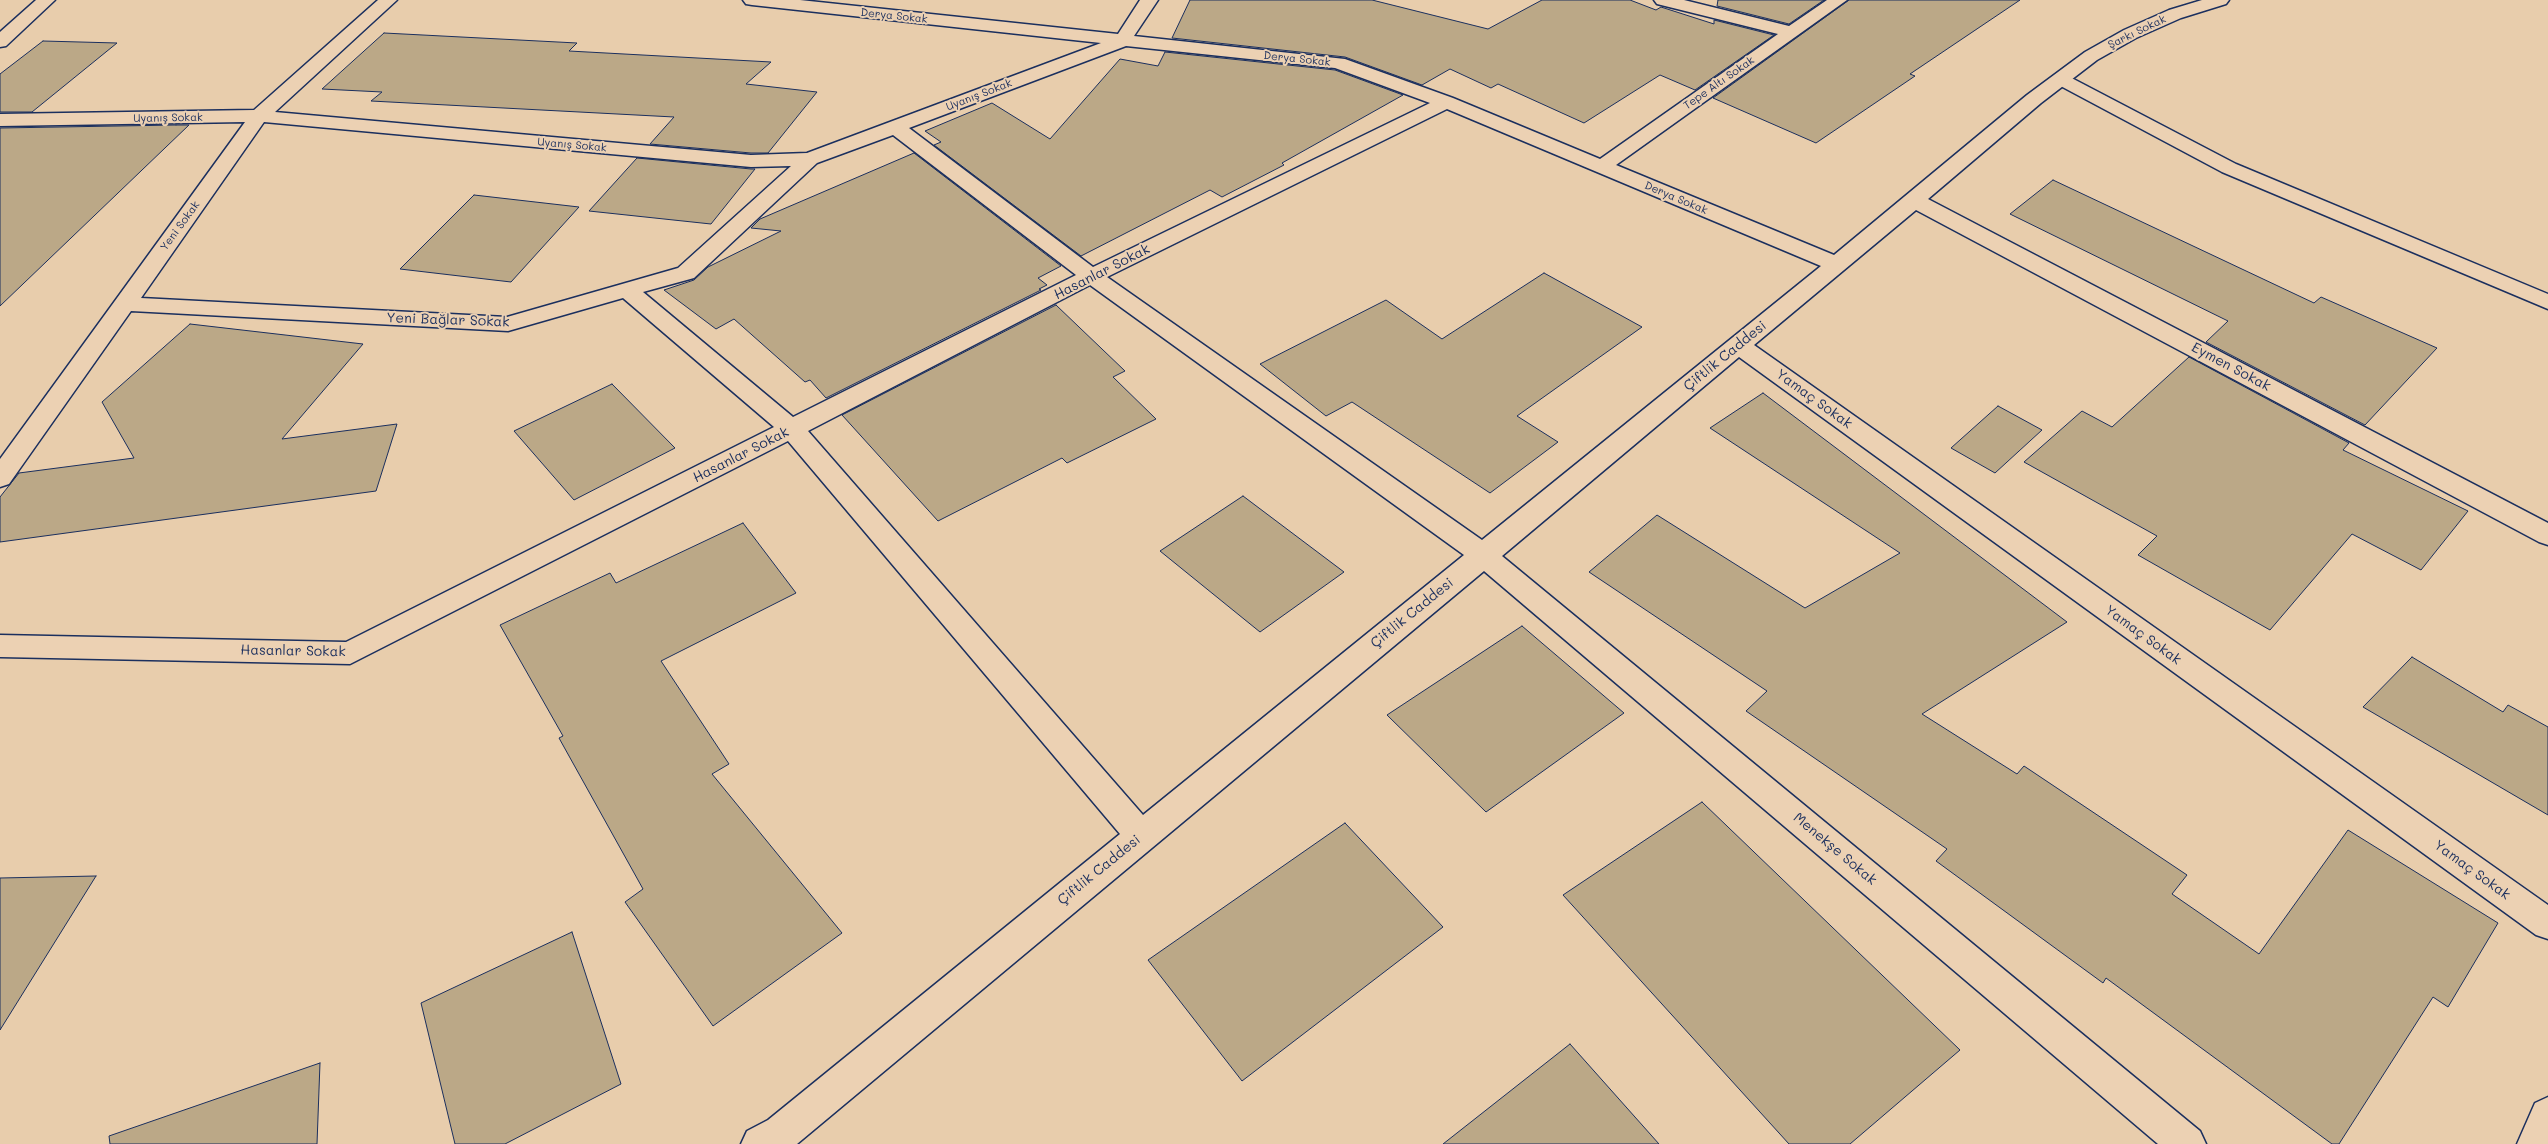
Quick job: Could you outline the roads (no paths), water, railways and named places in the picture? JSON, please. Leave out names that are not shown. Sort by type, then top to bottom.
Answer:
[{"type":"street","points":[[0,42],[46,0]]},
{"type":"street","name":"Yeni Sokak","points":[[4,466],[124,304],[259,116],[388,0]]},
{"type":"street","name":"Derya Sokak","points":[[752,0],[1338,63],[1446,102],[1836,264]]},
{"type":"street","points":[[1122,41],[1149,0]]},
{"type":"street","points":[[1662,0],[1791,32]]},
{"type":"street","name":"Tepe Altı Sokak","points":[[1601,167],[1838,0]]},
{"type":"street","name":"Şarkı Sokak","points":[[2062,79],[2091,56],[2130,34],[2174,14],[2220,0]]},
{"type":"street","name":"Uyanış Sokak","points":[[0,120],[259,116],[751,161],[810,159],[1122,41]]},
{"type":"street","points":[[2062,79],[2229,168],[2548,302]]},
{"type":"street","name":"Çiftlik Caddesi","points":[[760,1144],[788,1126],[1914,200],[2034,99],[2062,79]]},
{"type":"street","name":"Hasanlar Sokak","points":[[0,646],[350,654],[1091,276],[1446,102]]},
{"type":"street","name":"Menekşe Sokak","points":[[895,127],[1091,276],[1482,555],[2186,1144]]},
{"type":"street","name":"Yeni Bağlar Sokak","points":[[124,304],[508,324],[686,273],[810,159]]},
{"type":"street","name":"Eymen Sokak","points":[[1914,200],[2548,534]]},
{"type":"street","points":[[627,290],[792,429],[1141,836]]},
{"type":"street","name":"Yamaç Sokak","points":[[1738,345],[2548,924]]},
{"type":"street","points":[[2536,1144],[2548,1116]]}]
